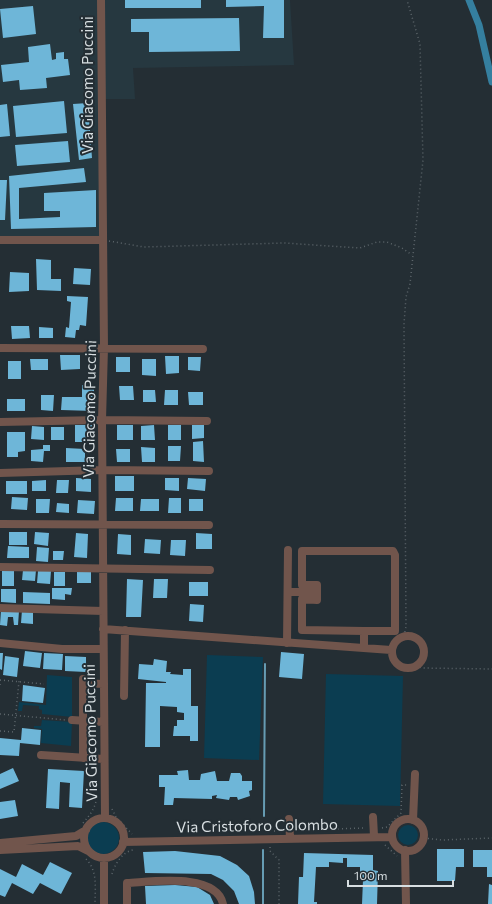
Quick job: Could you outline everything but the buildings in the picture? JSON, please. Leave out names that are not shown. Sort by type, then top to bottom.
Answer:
[{"type":"street","name":"Via Giacomo Puccini","points":[[101,0],[104,348],[102,420],[103,722],[105,818]]},
{"type":"street","points":[[0,240],[103,240]]},
{"type":"street","points":[[0,348],[203,349]]},
{"type":"street","points":[[0,422],[102,420],[207,421]]},
{"type":"street","points":[[0,473],[102,470],[209,471]]},
{"type":"street","points":[[0,524],[209,525]]},
{"type":"street","points":[[287,643],[288,550]]},
{"type":"street","points":[[302,551],[393,551],[395,555],[396,631],[364,631],[302,630],[302,599],[317,600],[317,585],[302,585],[302,551]]},
{"type":"street","points":[[0,567],[210,570]]},
{"type":"street","points":[[288,592],[317,592]]},
{"type":"street","points":[[0,608],[103,611]]},
{"type":"street","points":[[103,629],[391,650]]},
{"type":"street","points":[[124,696],[125,630]]},
{"type":"street","points":[[364,631],[364,648]]},
{"type":"street","points":[[404,636],[414,636],[424,648],[423,658],[416,666],[407,668],[402,667],[394,660],[391,650],[395,641],[404,636]]},
{"type":"street","points":[[0,643],[62,649],[103,649]]},
{"type":"street","points":[[83,758],[83,681],[103,684]]},
{"type":"street","points":[[72,720],[83,722],[103,722]]},
{"type":"street","points":[[41,755],[104,759]]},
{"type":"street","points":[[413,820],[415,774]]},
{"type":"street","points":[[373,817],[374,832]]},
{"type":"street","points":[[0,843],[76,836],[83,827],[93,821],[105,818],[111,820],[122,829],[123,842],[118,852],[104,858],[98,858],[85,854],[78,846],[0,850]]},
{"type":"street","points":[[290,819],[290,834]]},
{"type":"street","points":[[402,820],[413,820],[421,826],[424,838],[419,847],[414,850],[405,850],[396,846],[392,836],[392,831],[398,822],[402,820]]},
{"type":"street","points":[[83,827],[85,854]]},
{"type":"street","name":"Via Cristoforo Colombo","points":[[123,842],[290,834],[374,832],[392,836]]},
{"type":"street","points":[[405,850],[406,904]]},
{"type":"street","points":[[104,858],[104,904]]},
{"type":"street","points":[[127,904],[127,883],[190,882],[203,884],[215,891],[223,904]]},
{"type":"path","points":[[404,636],[406,627],[404,324],[406,297],[410,284],[412,255],[424,160],[420,44],[407,0]]},
{"type":"path","points":[[103,240],[144,248],[284,243],[360,248],[377,242],[382,242],[402,248],[412,255]]},
{"type":"path","points":[[416,666],[422,668],[492,669]]},
{"type":"path","points":[[0,685],[0,680],[44,684]]},
{"type":"path","points":[[0,731],[14,732],[18,681]]},
{"type":"path","points":[[0,714],[72,720]]},
{"type":"path","points":[[279,904],[279,860],[270,851],[270,835],[374,832],[387,827],[393,819],[398,817],[401,813],[402,785],[415,786]]},
{"type":"path","points":[[83,827],[96,806],[97,793]]},
{"type":"path","points":[[110,802],[116,817],[133,834],[138,834]]},
{"type":"path","points":[[424,838],[442,840],[492,838]]},
{"type":"path","points":[[380,845],[385,845],[399,858]]},
{"type":"path","points":[[111,879],[113,870],[126,852],[138,850]]},
{"type":"path","points":[[85,854],[92,866],[95,877],[95,904]]},
{"type":"shaded area","points":[[0,0],[290,0],[294,65],[133,68],[135,99],[105,99],[104,236],[0,236]]},
{"type":"shaded area","points":[[207,655],[263,657],[259,760],[204,758]]},
{"type":"shaded area","points":[[326,674],[403,676],[400,806],[323,804]]},
{"type":"shaded area","points":[[47,675],[72,677],[72,717],[42,714],[42,710],[39,709],[39,706],[23,705],[22,711],[18,711],[19,702],[46,705]]},
{"type":"shaded area","points":[[42,720],[72,722],[71,746],[41,743],[42,729],[34,728],[34,726],[41,726]]},
{"type":"shaded area","points":[[100,822],[106,822],[115,826],[119,838],[115,850],[106,854],[100,854],[91,850],[87,841],[87,835],[91,826]]},
{"type":"shaded area","points":[[404,825],[412,825],[418,831],[418,839],[412,845],[404,845],[398,839],[398,831]]},
{"type":"waterway","points":[[469,0],[479,25],[492,82]]},
{"type":"waterway","points":[[264,816],[265,664]]},
{"type":"waterway","points":[[263,850],[263,904]]}]
